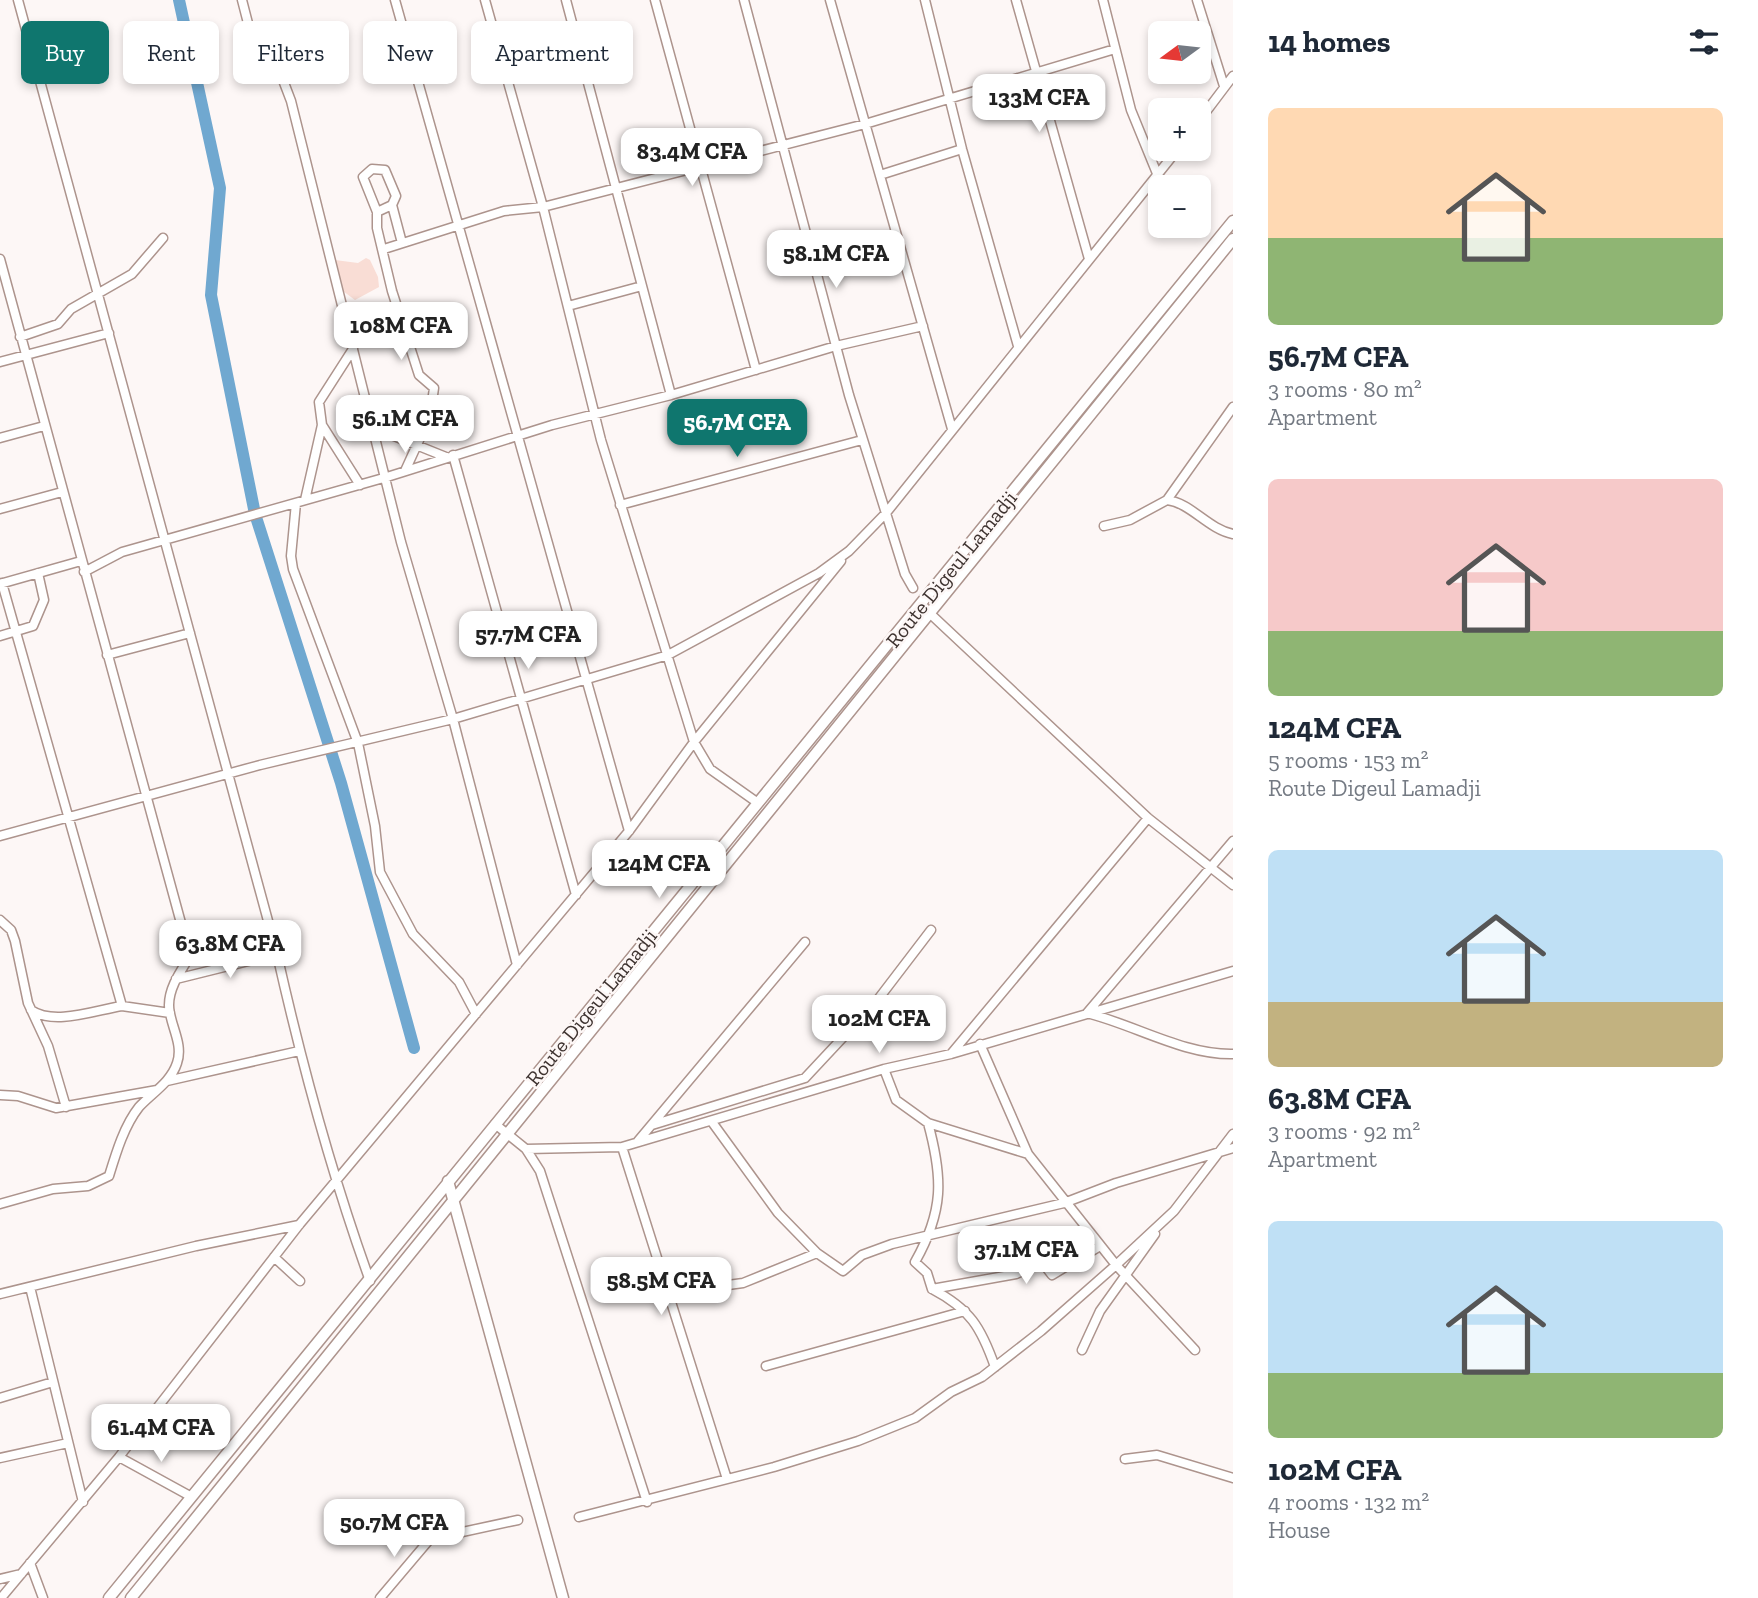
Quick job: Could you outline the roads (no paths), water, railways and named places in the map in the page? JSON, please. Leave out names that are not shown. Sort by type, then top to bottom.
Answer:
[{"type":"main road","name":"Route Digeul Lamadji","points":[[131,1598],[506,1133],[1233,221]]},
{"type":"main road","name":"Route Digeul Lamadji","points":[[108,1598],[370,1281],[448,1181],[758,803],[925,609],[1233,239]]},
{"type":"main road","points":[[448,1181],[563,1598]]},
{"type":"street","points":[[18,0],[276,954],[335,1185],[370,1281]]},
{"type":"street","points":[[242,0],[250,31],[275,59],[287,89],[387,477],[404,554],[453,719],[517,965]]},
{"type":"street","points":[[395,0],[461,225],[629,831]]},
{"type":"street","points":[[485,0],[543,207],[620,505],[694,742],[710,769],[758,803]]},
{"type":"street","points":[[566,0],[671,395]]},
{"type":"street","points":[[655,0],[756,370]]},
{"type":"street","points":[[744,0],[862,440],[905,574],[913,588]]},
{"type":"street","points":[[830,0],[952,429]]},
{"type":"street","points":[[925,0],[962,149],[1018,346]]},
{"type":"street","points":[[1016,0],[1089,259]]},
{"type":"street","points":[[1102,0],[1131,110],[1158,175]]},
{"type":"street","points":[[1197,0],[1224,86]]},
{"type":"street","points":[[384,249],[504,211],[543,207],[701,164],[865,124],[1115,49]]},
{"type":"street","points":[[1211,104],[1233,76]]},
{"type":"street","points":[[880,175],[962,149]]},
{"type":"street","points":[[402,243],[393,205],[396,196],[385,170],[372,169],[363,177],[377,212],[377,228],[392,291],[419,375],[434,388],[430,416],[405,471]]},
{"type":"street","points":[[1,1598],[119,1457],[299,1225],[629,831],[694,742],[849,551],[886,513],[1148,188]]},
{"type":"street","points":[[377,212],[393,205]]},
{"type":"street","points":[[20,337],[58,324],[71,309],[132,274],[163,238]]},
{"type":"street","points":[[0,259],[190,956],[176,979],[169,1006],[179,1053],[177,1064],[167,1081],[138,1108],[124,1133],[109,1176],[104,1181],[88,1186],[53,1189],[0,1204]]},
{"type":"street","points":[[568,306],[642,286]]},
{"type":"street","points":[[84,572],[122,552],[164,539],[360,485],[450,456],[836,346],[923,326]]},
{"type":"street","points":[[0,362],[109,333]]},
{"type":"street","points":[[353,349],[319,402],[322,425],[300,501],[290,556],[358,743],[375,826],[380,872],[413,934],[458,982],[476,1014]]},
{"type":"street","points":[[1104,526],[1130,520],[1167,500],[1233,407]]},
{"type":"street","points":[[322,425],[360,485]]},
{"type":"street","points":[[0,438],[44,426]]},
{"type":"street","points":[[374,428],[450,456]]},
{"type":"street","points":[[620,505],[862,440]]},
{"type":"street","points":[[450,456],[576,895]]},
{"type":"street","points":[[0,509],[62,492]]},
{"type":"street","points":[[1167,500],[1182,505],[1216,530],[1233,534]]},
{"type":"street","points":[[0,836],[45,822],[68,820],[260,765],[453,719],[668,655],[819,573],[849,551]]},
{"type":"street","points":[[81,561],[1,583],[122,1006]]},
{"type":"street","points":[[0,636],[16,634],[33,626],[44,600],[38,573]]},
{"type":"street","points":[[0,611],[9,606]]},
{"type":"street","points":[[925,609],[1148,818],[1233,885]]},
{"type":"street","points":[[107,655],[190,633]]},
{"type":"street","points":[[951,1054],[1148,818]]},
{"type":"street","points":[[1087,1013],[1233,841]]},
{"type":"street","points":[[0,920],[11,930],[15,941],[32,1010],[48,1046],[66,1107]]},
{"type":"street","points":[[652,1125],[805,1078],[876,1002],[931,930]]},
{"type":"street","points":[[638,1141],[805,942]]},
{"type":"street","points":[[176,979],[276,954]]},
{"type":"street","points":[[526,1149],[622,1147],[884,1069],[951,1054],[1233,971]]},
{"type":"street","points":[[32,1010],[44,1015],[63,1017],[122,1006],[170,1013]]},
{"type":"street","points":[[1087,1013],[1123,1022],[1211,1055],[1233,1055]]},
{"type":"street","points":[[980,1044],[1028,1154],[1115,1265],[1195,1349]]},
{"type":"street","points":[[167,1081],[299,1051]]},
{"type":"street","points":[[884,1069],[896,1100],[928,1123],[1028,1154]]},
{"type":"street","points":[[0,1095],[18,1096],[42,1105],[66,1107],[157,1090]]},
{"type":"street","points":[[712,1122],[778,1213],[817,1253],[842,1271],[862,1255],[892,1244],[1064,1203],[1116,1183],[1233,1147]]},
{"type":"street","points":[[928,1123],[939,1164],[939,1203],[930,1235],[915,1262],[927,1273],[932,1289],[959,1303],[984,1334],[995,1367]]},
{"type":"street","points":[[495,1124],[526,1149],[540,1171],[648,1502]]},
{"type":"street","points":[[1082,1350],[1100,1311],[1164,1221],[1233,1134]]},
{"type":"street","points":[[622,1147],[727,1479]]},
{"type":"street","points":[[579,1517],[648,1502],[858,1441],[915,1418],[951,1392],[995,1367],[1164,1221]]},
{"type":"street","points":[[0,1294],[196,1246],[299,1225]]},
{"type":"street","points":[[932,1289],[1016,1274],[1042,1262],[1052,1275],[1100,1246]]},
{"type":"street","points":[[661,1269],[691,1290],[743,1283],[817,1253]]},
{"type":"street","points":[[274,1258],[300,1281]]},
{"type":"street","points":[[30,1287],[83,1502]]},
{"type":"street","points":[[766,1366],[965,1311]]},
{"type":"street","points":[[0,1398],[53,1382]]},
{"type":"street","points":[[0,1458],[68,1443]]},
{"type":"street","points":[[1125,1459],[1157,1455],[1233,1478]]},
{"type":"street","points":[[119,1457],[190,1496]]},
{"type":"street","points":[[380,1598],[430,1539],[518,1520]]},
{"type":"street","points":[[30,1563],[43,1598]]},
{"type":"street","points":[[0,1579],[21,1573]]},
{"type":"waterway","points":[[179,0],[220,188],[211,295],[255,514],[341,783],[414,1048]]}]
